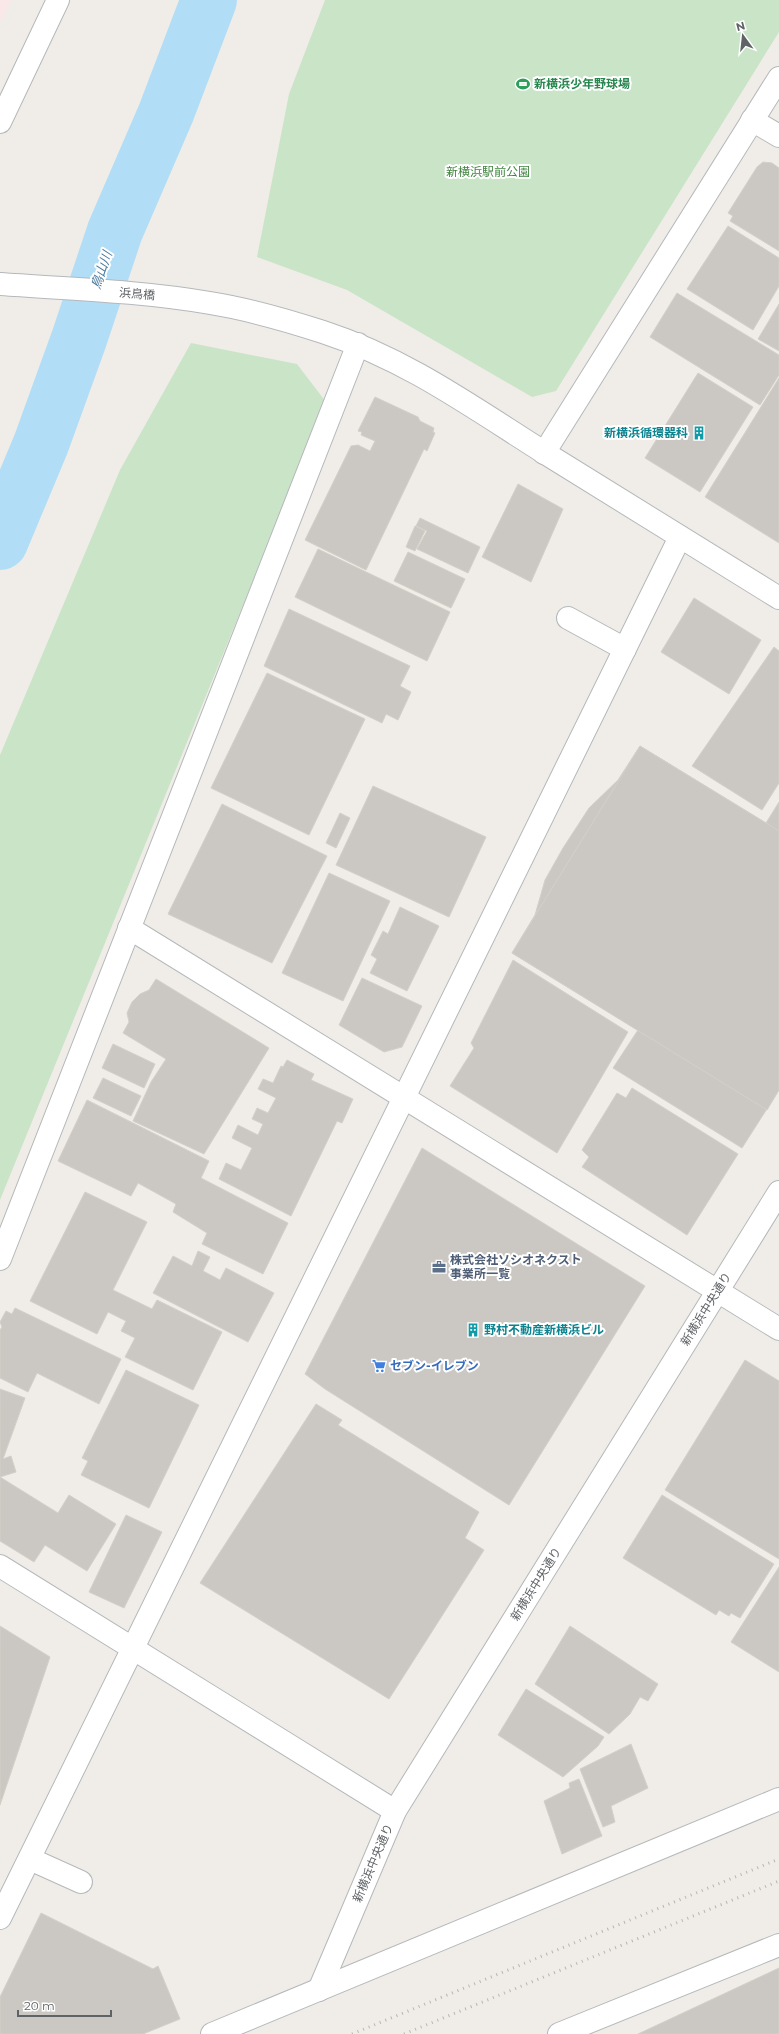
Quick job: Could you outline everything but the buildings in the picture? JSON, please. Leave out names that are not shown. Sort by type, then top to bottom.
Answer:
[{"type":"street","points":[[0,122],[58,0]]},
{"type":"street","points":[[544,453],[779,78]]},
{"type":"street","points":[[752,120],[779,136]]},
{"type":"street","name":"浜鳥橋","points":[[0,284],[147,294],[201,301],[266,316],[358,344],[398,362],[442,387],[544,453],[779,598]]},
{"type":"street","points":[[0,1259],[358,344]]},
{"type":"street","points":[[0,1918],[405,1099],[680,537]]},
{"type":"street","points":[[568,618],[625,649]]},
{"type":"street","points":[[129,928],[779,1329]]},
{"type":"street","name":"新横浜中央通り","points":[[319,1990],[395,1811],[779,1192]]},
{"type":"street","points":[[0,1566],[395,1811]]},
{"type":"street","points":[[212,2034],[779,1799]]},
{"type":"street","points":[[30,1859],[81,1882]]},
{"type":"street","points":[[559,2034],[779,1945]]},
{"type":"shaded area","points":[[0,0],[11,0],[0,22]]},
{"type":"green space","name":"新横浜駅前公園","points":[[325,0],[779,0],[779,32],[556,391],[532,397],[347,290],[257,257],[289,94]]},
{"type":"green space","points":[[191,343],[297,364],[326,402],[0,1200],[0,755],[120,470]]},
{"type":"waterway","name":"鳥山川","points":[[0,542],[41,444],[79,339],[115,231],[166,113],[209,0]]},
{"type":"railway","points":[[352,2034],[779,1859]]},
{"type":"railway","points":[[404,2034],[779,1881]]},
{"type":"place","name":"新横浜少年野球場","points":[[523,84]]},
{"type":"place","name":"新横浜循環器科","points":[[699,433]]},
{"type":"place","name":"株式会社ソシオネクスト 事業所一覧","points":[[439,1267]]},
{"type":"place","name":"野村不動産新横浜ビル","points":[[473,1330]]},
{"type":"place","name":"セブン-イレブン","points":[[379,1366]]}]
